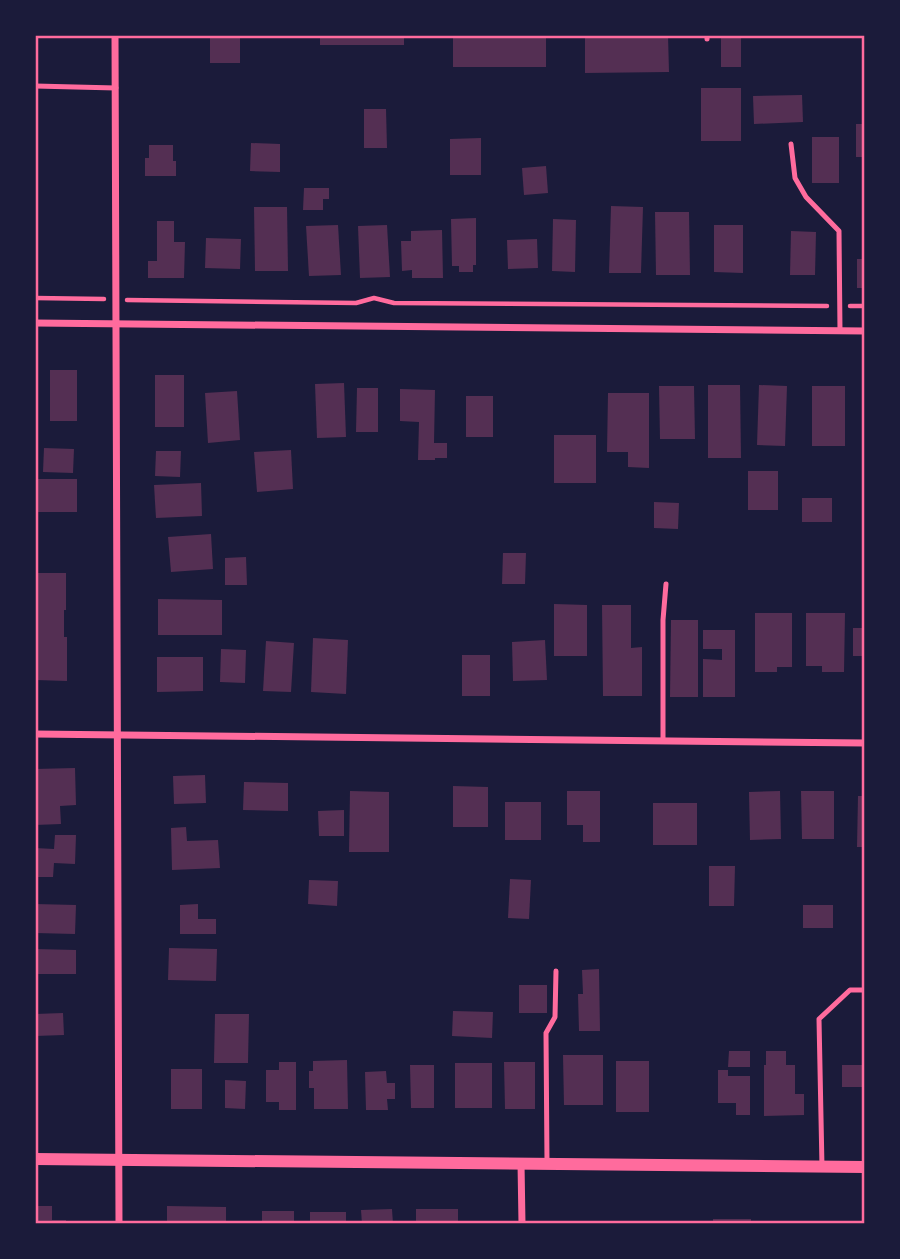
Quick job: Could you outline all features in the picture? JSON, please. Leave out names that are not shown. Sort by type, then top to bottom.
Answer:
[{"type":"street","points":[[115,35],[119,1224]]},
{"type":"street","points":[[35,323],[865,331]]},
{"type":"street","points":[[35,734],[865,743]]},
{"type":"street","points":[[35,1159],[865,1167]]},
{"type":"street","points":[[521,1163],[522,1224]]},
{"type":"lane","points":[[35,86],[116,88]]},
{"type":"lane","points":[[792,144],[795,178],[806,197],[839,231],[840,331]]},
{"type":"lane","points":[[663,741],[663,620],[666,584]]},
{"type":"lane","points":[[547,1163],[546,1033],[555,1017],[556,971]]},
{"type":"lane","points":[[822,1167],[820,1019],[850,990],[865,990]]},
{"type":"path","points":[[35,298],[98,299]]},
{"type":"path","points":[[132,300],[356,303],[374,298],[394,303],[865,306]]},
{"type":"building","points":[[210,35],[240,35],[240,63],[210,63]]},
{"type":"building","points":[[320,35],[404,35],[404,45],[320,45]]},
{"type":"building","points":[[453,35],[546,35],[546,67],[453,67]]},
{"type":"building","points":[[585,35],[668,35],[669,72],[585,73]]},
{"type":"building","points":[[721,35],[741,35],[741,67],[721,67]]},
{"type":"building","points":[[701,88],[741,88],[741,141],[701,141]]},
{"type":"building","points":[[802,95],[803,122],[754,124],[753,96]]},
{"type":"building","points":[[364,109],[386,109],[387,148],[364,148]]},
{"type":"building","points":[[856,124],[865,124],[865,157],[856,157]]},
{"type":"building","points":[[812,137],[839,137],[839,183],[812,183]]},
{"type":"building","points":[[481,138],[481,175],[450,175],[450,139]]},
{"type":"building","points":[[251,143],[280,144],[280,172],[250,171]]},
{"type":"building","points":[[149,145],[173,145],[176,176],[145,176],[145,158],[149,158]]},
{"type":"building","points":[[546,166],[548,193],[524,195],[522,168]]},
{"type":"building","points":[[304,188],[329,188],[329,199],[323,199],[323,210],[303,210]]},
{"type":"building","points":[[611,206],[643,207],[641,273],[609,273]]},
{"type":"building","points":[[254,207],[287,207],[288,271],[255,271]]},
{"type":"building","points":[[655,212],[689,212],[690,275],[656,275]]},
{"type":"building","points":[[476,218],[476,265],[473,265],[473,272],[459,272],[459,266],[452,266],[451,219]]},
{"type":"building","points":[[553,219],[576,220],[575,272],[552,271]]},
{"type":"building","points":[[157,221],[174,221],[174,242],[185,242],[184,278],[148,278],[148,261],[157,261]]},
{"type":"building","points":[[338,225],[341,275],[309,276],[306,226]]},
{"type":"building","points":[[387,225],[390,277],[360,278],[358,226]]},
{"type":"building","points":[[714,225],[743,225],[743,273],[714,272]]},
{"type":"building","points":[[442,230],[443,278],[412,278],[412,270],[402,271],[401,241],[411,241],[411,231]]},
{"type":"building","points":[[791,231],[816,232],[815,275],[790,275]]},
{"type":"building","points":[[206,238],[241,239],[240,269],[205,268]]},
{"type":"building","points":[[537,239],[538,268],[508,269],[507,240]]},
{"type":"building","points":[[857,259],[865,259],[865,288],[857,288]]},
{"type":"building","points":[[50,370],[77,370],[77,421],[50,421]]},
{"type":"building","points":[[155,375],[184,375],[184,427],[155,427]]},
{"type":"building","points":[[344,383],[346,437],[317,438],[315,384]]},
{"type":"building","points":[[708,385],[740,385],[741,458],[708,458]]},
{"type":"building","points":[[759,385],[787,386],[785,446],[757,445]]},
{"type":"building","points":[[659,386],[694,386],[695,439],[660,439]]},
{"type":"building","points":[[812,386],[845,386],[845,446],[812,446]]},
{"type":"building","points":[[357,388],[378,388],[378,432],[356,432]]},
{"type":"building","points":[[400,389],[435,390],[434,443],[447,443],[447,458],[418,460],[419,422],[400,421]]},
{"type":"building","points":[[237,391],[240,440],[208,443],[205,393]]},
{"type":"building","points":[[608,393],[649,393],[649,468],[628,467],[628,452],[607,452]]},
{"type":"building","points":[[466,396],[493,396],[493,437],[466,437]]},
{"type":"building","points":[[554,435],[596,435],[596,483],[554,483]]},
{"type":"building","points":[[44,448],[74,449],[73,473],[43,472]]},
{"type":"building","points":[[291,450],[293,489],[257,492],[254,452]]},
{"type":"building","points":[[156,451],[181,451],[180,477],[155,476]]},
{"type":"building","points":[[748,471],[778,471],[778,510],[748,510]]},
{"type":"building","points":[[35,479],[77,479],[77,512],[35,512]]},
{"type":"building","points":[[201,483],[202,516],[156,518],[154,485]]},
{"type":"building","points":[[802,498],[832,498],[832,522],[802,522]]},
{"type":"building","points":[[654,502],[679,503],[678,529],[654,528]]},
{"type":"building","points":[[211,534],[213,569],[171,572],[168,537]]},
{"type":"building","points":[[503,553],[526,553],[525,584],[502,584]]},
{"type":"building","points":[[246,557],[247,585],[225,585],[225,558]]},
{"type":"building","points":[[36,573],[66,573],[64,637],[67,637],[67,681],[36,680]]},
{"type":"building","points":[[158,599],[222,600],[222,635],[158,635]]},
{"type":"building","points":[[554,604],[587,605],[587,656],[554,656]]},
{"type":"building","points":[[602,605],[631,605],[631,648],[642,647],[642,696],[603,696]]},
{"type":"building","points":[[755,613],[792,613],[792,667],[777,667],[777,672],[755,672]]},
{"type":"building","points":[[806,613],[845,613],[844,672],[822,672],[822,666],[806,666]]},
{"type":"building","points":[[671,620],[698,620],[698,697],[670,697]]},
{"type":"building","points":[[853,628],[865,628],[865,656],[853,656]]},
{"type":"building","points":[[703,630],[735,630],[735,697],[703,697],[703,659],[722,660],[722,649],[703,649]]},
{"type":"building","points":[[313,638],[348,640],[346,694],[311,692]]},
{"type":"building","points":[[545,640],[547,680],[513,681],[512,642]]},
{"type":"building","points":[[266,641],[294,643],[291,692],[263,691]]},
{"type":"building","points":[[221,649],[246,650],[245,683],[220,682]]},
{"type":"building","points":[[462,655],[490,655],[490,696],[462,696]]},
{"type":"building","points":[[157,657],[203,657],[203,691],[157,692]]},
{"type":"building","points":[[75,768],[76,805],[60,806],[61,824],[35,825],[35,769]]},
{"type":"building","points":[[205,775],[206,803],[174,804],[173,776]]},
{"type":"building","points":[[244,782],[288,783],[288,811],[243,810]]},
{"type":"building","points":[[453,786],[488,787],[488,827],[453,827]]},
{"type":"building","points":[[350,791],[389,792],[389,852],[349,852]]},
{"type":"building","points":[[567,791],[600,791],[600,842],[583,842],[583,825],[567,825]]},
{"type":"building","points":[[780,791],[781,839],[750,840],[749,792]]},
{"type":"building","points":[[801,791],[834,791],[834,839],[802,839]]},
{"type":"building","points":[[858,796],[865,796],[865,847],[857,847]]},
{"type":"building","points":[[505,802],[541,802],[541,840],[505,840]]},
{"type":"building","points":[[653,803],[697,803],[697,845],[653,845]]},
{"type":"building","points":[[344,810],[344,836],[319,836],[318,811]]},
{"type":"building","points":[[186,827],[187,841],[218,840],[220,868],[172,870],[171,828]]},
{"type":"building","points":[[55,835],[76,835],[75,864],[54,863],[53,877],[35,877],[35,848],[54,849]]},
{"type":"building","points":[[709,866],[735,866],[734,906],[709,906]]},
{"type":"building","points":[[510,879],[531,880],[529,919],[508,918]]},
{"type":"building","points":[[309,880],[338,881],[337,906],[308,904]]},
{"type":"building","points":[[35,904],[76,905],[75,934],[35,933]]},
{"type":"building","points":[[198,904],[198,919],[216,919],[216,934],[180,934],[180,905]]},
{"type":"building","points":[[803,905],[833,905],[833,928],[803,928]]},
{"type":"building","points":[[169,948],[217,949],[216,981],[168,980]]},
{"type":"building","points":[[35,949],[76,950],[76,974],[35,974]]},
{"type":"building","points":[[599,969],[600,1031],[579,1031],[578,994],[583,994],[582,970]]},
{"type":"building","points":[[519,985],[547,985],[547,1013],[519,1013]]},
{"type":"building","points":[[453,1011],[493,1012],[492,1038],[452,1036]]},
{"type":"building","points":[[63,1013],[64,1035],[35,1036],[35,1014]]},
{"type":"building","points":[[215,1014],[249,1014],[248,1063],[214,1063]]},
{"type":"building","points":[[729,1051],[750,1051],[750,1067],[728,1067]]},
{"type":"building","points":[[766,1051],[786,1051],[786,1065],[795,1065],[795,1094],[804,1094],[804,1115],[764,1116]]},
{"type":"building","points":[[563,1055],[603,1055],[603,1105],[564,1105]]},
{"type":"building","points":[[347,1060],[348,1109],[314,1109],[314,1088],[309,1088],[309,1071],[313,1071],[313,1061]]},
{"type":"building","points":[[616,1061],[649,1061],[649,1112],[616,1112]]},
{"type":"building","points":[[279,1062],[296,1062],[296,1110],[279,1110],[279,1102],[266,1102],[266,1070],[279,1070]]},
{"type":"building","points":[[504,1062],[535,1062],[535,1109],[505,1109]]},
{"type":"building","points":[[455,1063],[492,1063],[492,1108],[455,1108]]},
{"type":"building","points":[[410,1065],[434,1065],[434,1108],[411,1108]]},
{"type":"building","points":[[842,1065],[865,1065],[865,1087],[842,1087]]},
{"type":"building","points":[[171,1069],[202,1069],[202,1109],[171,1109]]},
{"type":"building","points":[[718,1070],[728,1070],[728,1076],[750,1076],[750,1115],[736,1115],[736,1103],[718,1103]]},
{"type":"building","points":[[386,1071],[387,1083],[395,1083],[395,1099],[387,1099],[388,1110],[366,1110],[365,1072]]},
{"type":"building","points":[[225,1080],[246,1081],[245,1109],[225,1108]]},
{"type":"building","points":[[35,1206],[52,1206],[52,1220],[66,1220],[66,1224],[35,1224]]},
{"type":"building","points":[[167,1206],[226,1207],[226,1224],[167,1224]]},
{"type":"building","points":[[392,1209],[393,1224],[362,1224],[361,1210]]},
{"type":"building","points":[[416,1209],[458,1209],[458,1224],[416,1224]]},
{"type":"building","points":[[262,1211],[294,1211],[294,1224],[262,1224]]},
{"type":"building","points":[[310,1212],[346,1212],[346,1224],[310,1224]]},
{"type":"building","points":[[713,1219],[751,1219],[751,1224],[713,1224]]}]
